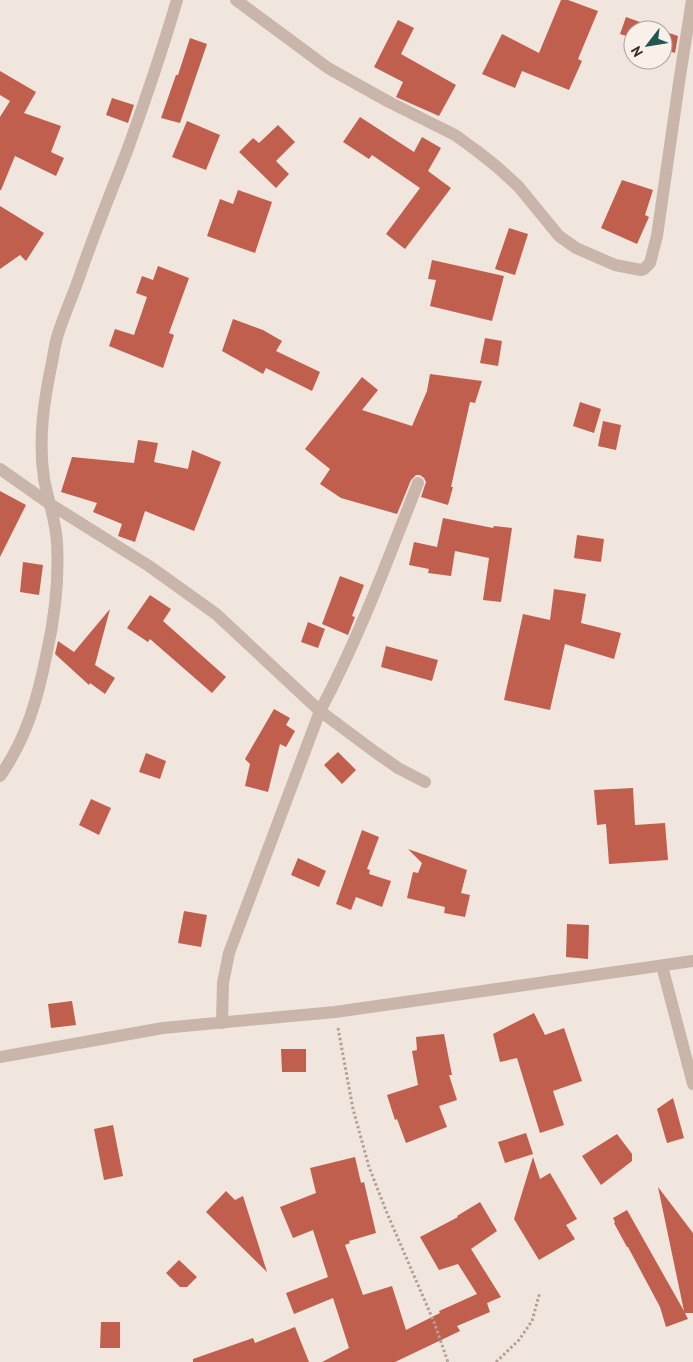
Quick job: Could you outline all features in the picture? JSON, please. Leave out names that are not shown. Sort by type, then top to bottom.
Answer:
[{"type":"street","points":[[0,776],[23,736],[33,711],[42,678],[53,622],[58,574],[57,541],[44,479],[42,446],[43,416],[58,334],[130,142],[177,0]]},
{"type":"street","points":[[236,0],[328,68],[455,136],[477,151],[518,186],[553,230],[576,248],[615,265],[640,270],[644,269],[650,262],[662,212],[692,0]]},
{"type":"street","points":[[0,469],[50,504],[149,566],[216,614],[320,711],[374,752],[398,768],[425,782]]},
{"type":"street","points":[[222,1023],[223,982],[229,953],[320,711],[333,687],[357,632],[418,483]]},
{"type":"street","points":[[0,1057],[164,1028],[335,1012],[693,961]]},
{"type":"street","points":[[662,966],[693,1084]]},
{"type":"path","points":[[335,1012],[353,1109],[369,1167],[386,1213],[434,1322],[448,1362]]},
{"type":"path","points":[[496,1362],[520,1340],[532,1321],[540,1292]]},
{"type":"building","points":[[561,0],[568,0],[598,11],[578,59],[582,61],[569,90],[522,71],[515,88],[482,74],[502,34],[539,53]]},
{"type":"building","points":[[398,20],[414,28],[401,54],[456,85],[439,116],[396,97],[403,82],[374,67]]},
{"type":"building","points":[[673,34],[678,36],[675,53],[673,52]]},
{"type":"building","points":[[190,38],[207,44],[180,123],[161,118]]},
{"type":"building","points":[[0,71],[36,92],[24,113],[61,126],[51,152],[64,158],[56,176],[15,156],[1,190],[0,117],[10,101],[0,95]]},
{"type":"building","points":[[112,98],[134,105],[128,123],[106,115]]},
{"type":"building","points":[[360,117],[414,152],[422,137],[441,148],[428,171],[451,188],[405,249],[386,234],[420,188],[372,155],[369,159],[343,142]]},
{"type":"building","points":[[187,121],[220,135],[206,170],[172,157]]},
{"type":"building","points":[[278,125],[295,142],[276,161],[289,174],[276,188],[239,152],[253,138],[259,143]]},
{"type":"building","points":[[622,180],[653,190],[645,215],[649,217],[637,244],[601,228]]},
{"type":"building","points":[[238,190],[272,202],[255,253],[207,236],[220,199],[233,204]]},
{"type":"building","points":[[0,206],[44,233],[26,261],[20,255],[0,269]]},
{"type":"building","points":[[509,228],[528,234],[515,275],[495,269]]},
{"type":"building","points":[[432,260],[504,276],[492,321],[430,306],[436,280],[428,279]]},
{"type":"building","points":[[158,266],[189,278],[169,333],[174,335],[163,368],[109,346],[115,329],[134,335],[147,297],[136,293],[142,276],[153,280]]},
{"type":"building","points":[[233,319],[263,330],[282,341],[276,351],[320,372],[312,391],[266,368],[263,374],[222,351]]},
{"type":"building","points":[[485,338],[502,341],[498,366],[480,363]]},
{"type":"building","points":[[430,374],[482,381],[475,403],[470,402],[448,505],[421,497],[426,482],[420,475],[416,475],[411,480],[397,514],[341,498],[320,484],[330,469],[305,449],[362,377],[378,390],[362,410],[412,426],[427,391]]},
{"type":"building","points":[[580,402],[601,409],[594,433],[573,426]]},
{"type":"building","points":[[603,421],[621,425],[616,450],[598,446]]},
{"type":"building","points":[[138,440],[158,443],[154,462],[188,469],[192,450],[221,462],[194,531],[145,511],[135,542],[118,536],[122,524],[93,512],[97,503],[61,492],[72,457],[134,463]]},
{"type":"building","points":[[0,491],[26,505],[0,557]]},
{"type":"building","points":[[443,518],[493,528],[494,526],[512,528],[501,602],[483,600],[489,558],[455,551],[451,576],[428,573],[429,569],[409,565],[414,542],[437,547]]},
{"type":"building","points":[[577,535],[604,539],[601,562],[574,558]]},
{"type":"building","points":[[23,562],[43,565],[39,595],[20,592]]},
{"type":"building","points":[[340,576],[364,585],[352,616],[355,617],[348,635],[322,624]]},
{"type":"building","points":[[554,589],[586,594],[581,623],[621,633],[614,659],[565,644],[550,710],[504,700],[523,614],[550,620]]},
{"type":"building","points":[[150,595],[171,609],[163,621],[226,677],[212,693],[150,639],[148,642],[127,628]]},
{"type":"building","points":[[110,609],[95,665],[115,678],[105,694],[90,683],[89,685],[55,654],[58,641],[74,652]]},
{"type":"building","points":[[308,622],[325,629],[318,648],[301,642]]},
{"type":"building","points":[[386,646],[438,660],[432,681],[381,667]]},
{"type":"building","points":[[274,709],[290,718],[286,725],[295,731],[286,747],[280,744],[268,792],[245,786],[250,764],[245,759]]},
{"type":"building","points":[[338,752],[356,770],[342,784],[324,765]]},
{"type":"building","points":[[146,753],[166,761],[160,779],[139,772]]},
{"type":"building","points":[[633,788],[635,825],[665,823],[668,860],[609,864],[606,824],[597,825],[594,790]]},
{"type":"building","points":[[91,799],[111,808],[99,835],[79,825]]},
{"type":"building","points":[[362,830],[379,837],[367,869],[370,870],[369,874],[391,881],[382,907],[356,897],[351,910],[336,904]]},
{"type":"building","points":[[408,849],[467,870],[461,893],[470,895],[465,917],[444,913],[445,907],[407,898],[413,872],[418,873],[422,863]]},
{"type":"building","points":[[298,858],[326,871],[319,887],[291,875]]},
{"type":"building","points":[[184,911],[207,915],[201,947],[178,943]]},
{"type":"building","points":[[567,924],[589,925],[588,959],[566,957]]},
{"type":"building","points":[[72,1001],[76,1025],[51,1028],[48,1004]]},
{"type":"building","points":[[534,1013],[545,1035],[564,1028],[582,1081],[553,1091],[564,1125],[540,1133],[517,1058],[500,1062],[493,1034]]},
{"type":"building","points":[[444,1034],[452,1075],[449,1075],[457,1100],[439,1106],[447,1127],[406,1143],[397,1119],[395,1120],[387,1095],[418,1085],[412,1051],[417,1050],[416,1037]]},
{"type":"building","points":[[281,1049],[306,1049],[306,1072],[282,1072]]},
{"type":"building","points":[[673,1098],[684,1138],[667,1143],[657,1109]]},
{"type":"building","points":[[113,1125],[123,1176],[104,1180],[94,1129]]},
{"type":"building","points":[[526,1133],[533,1154],[505,1163],[498,1142]]},
{"type":"building","points":[[617,1134],[632,1154],[632,1161],[601,1185],[582,1156]]},
{"type":"building","points":[[355,1157],[361,1183],[364,1182],[376,1233],[349,1241],[350,1243],[345,1245],[363,1295],[392,1286],[406,1330],[440,1313],[439,1311],[477,1294],[458,1264],[439,1270],[420,1237],[458,1217],[480,1202],[497,1231],[471,1249],[501,1297],[487,1303],[490,1312],[457,1326],[460,1331],[395,1362],[322,1362],[349,1348],[333,1298],[294,1314],[286,1293],[328,1277],[313,1230],[293,1238],[280,1207],[316,1193],[310,1168]]},
{"type":"building","points":[[533,1157],[540,1179],[550,1173],[577,1219],[566,1225],[575,1239],[539,1260],[514,1219]]},
{"type":"building","points":[[658,1187],[693,1233],[693,1313],[685,1313],[688,1319],[666,1327],[660,1307],[613,1218],[627,1210],[684,1311]]},
{"type":"building","points":[[226,1191],[235,1200],[243,1196],[267,1272],[206,1212]]},
{"type":"building","points":[[179,1260],[197,1277],[187,1287],[180,1287],[166,1273]]},
{"type":"building","points":[[101,1322],[120,1322],[120,1348],[100,1348]]},
{"type":"building","points":[[295,1327],[309,1362],[193,1362],[193,1359],[253,1338],[255,1343]]}]
